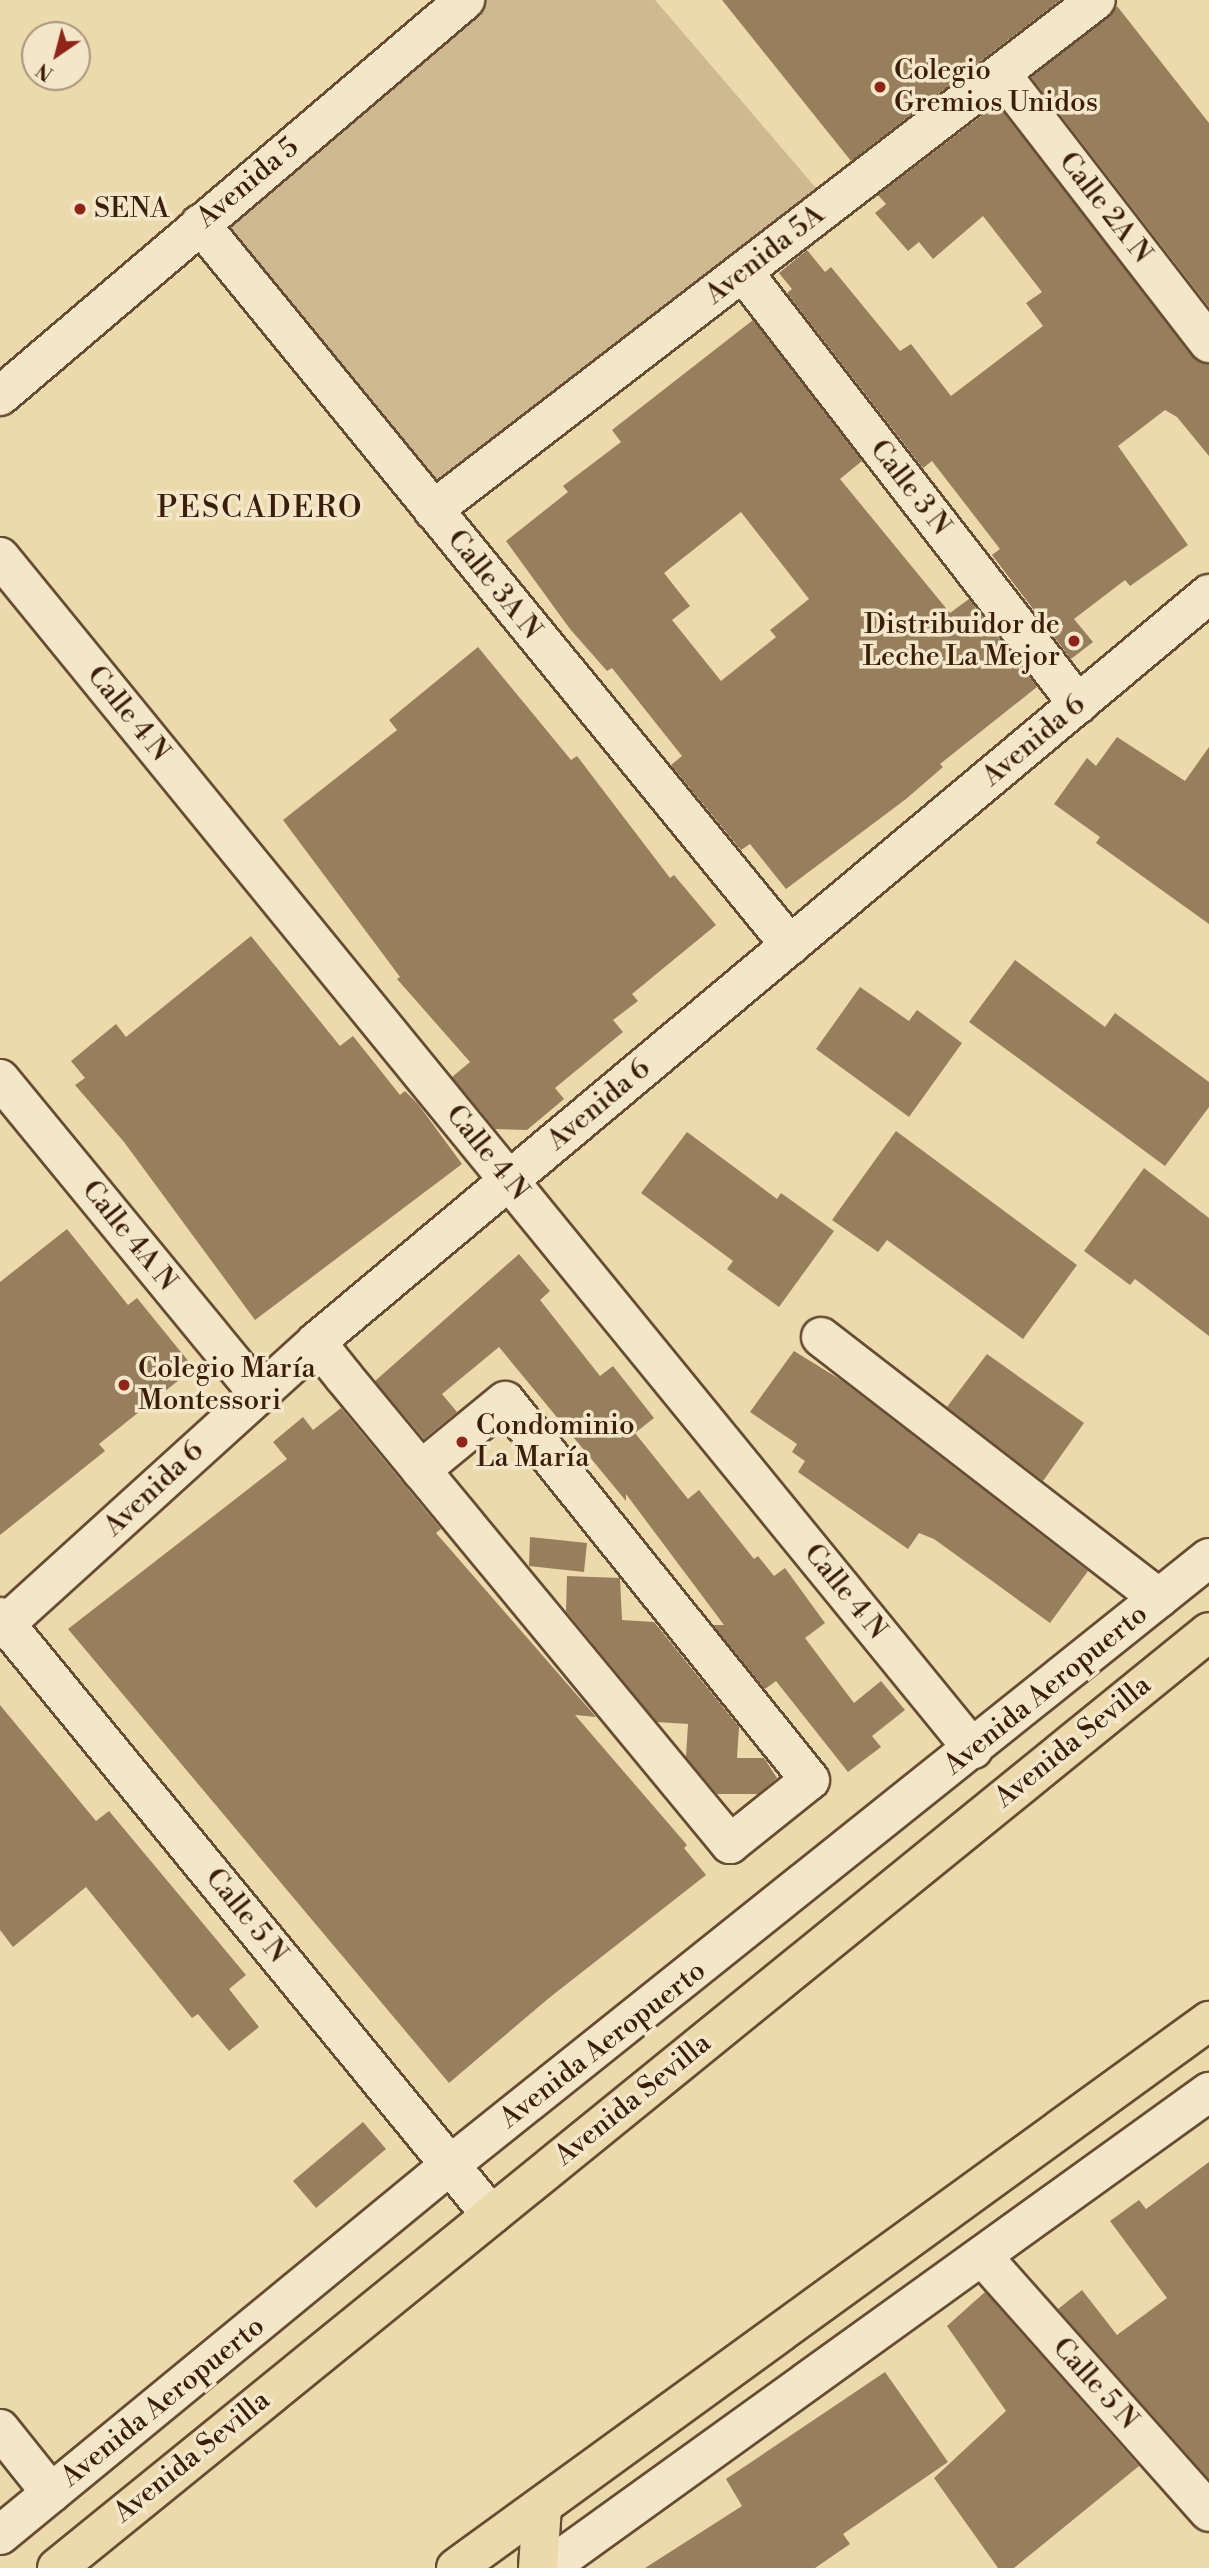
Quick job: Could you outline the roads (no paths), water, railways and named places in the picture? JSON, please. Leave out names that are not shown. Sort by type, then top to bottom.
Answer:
[{"type":"main road","name":"Avenida Sevilla","points":[[57,2568],[1209,1632]]},
{"type":"main road","points":[[463,2563],[1209,2021]]},
{"type":"main road","points":[[538,2568],[542,2506]]},
{"type":"main road","points":[[463,2563],[509,2568]]},
{"type":"street","name":"Avenida 5","points":[[0,396],[465,0]]},
{"type":"street","name":"Avenida 5A","points":[[433,510],[1096,0]]},
{"type":"street","name":"Calle 2A N","points":[[1000,74],[1209,343]]},
{"type":"street","name":"Calle 3A N","points":[[200,224],[790,945]]},
{"type":"street","name":"Calle 3 N","points":[[743,272],[1077,704]]},
{"type":"street","name":"Calle 4 N","points":[[0,557],[973,1749]]},
{"type":"street","name":"Avenida 6","points":[[2,1624],[316,1342],[1209,594]]},
{"type":"street","name":"Calle 4A N","points":[[0,1079],[258,1393]]},
{"type":"street","points":[[821,1337],[1159,1598]]},
{"type":"street","points":[[316,1342],[421,1470],[730,1844],[810,1780],[505,1401],[421,1470]]},
{"type":"street","name":"Avenida Aeropuerto","points":[[0,2535],[450,2165],[1209,1558]]},
{"type":"street","name":"Calle 5 N","points":[[2,1624],[491,2215]]},
{"type":"street","points":[[548,2568],[1209,2092]]},
{"type":"street","name":"Calle 5 N","points":[[982,2256],[1209,2512]]},
{"type":"street","points":[[0,2429],[51,2493]]},
{"type":"place","name":"Colegio Gremios Unidos","points":[[880,87]]},
{"type":"place","name":"SENA","points":[[80,209]]},
{"type":"place","name":"Distribuidor de Leche La Mejor","points":[[1074,641]]},
{"type":"place","name":"Colegio María Montessori","points":[[124,1385]]},
{"type":"place","name":"Condominio La María","points":[[462,1442]]},
{"type":"district","name":"PESCADERO","points":[[260,508]]}]
